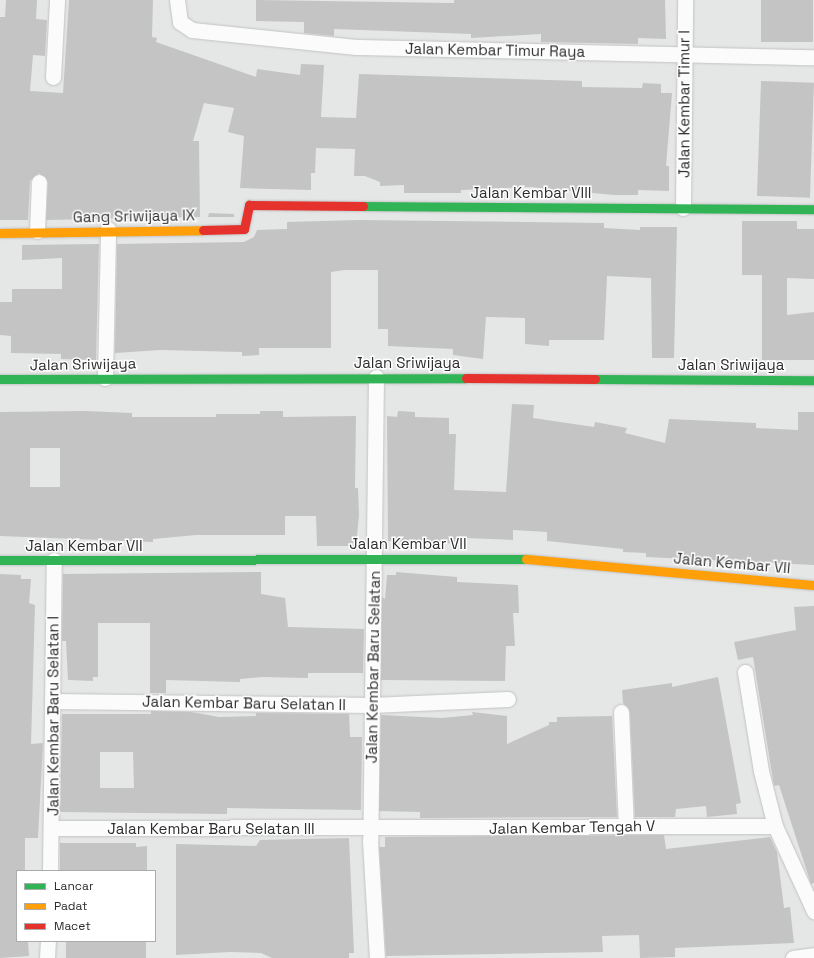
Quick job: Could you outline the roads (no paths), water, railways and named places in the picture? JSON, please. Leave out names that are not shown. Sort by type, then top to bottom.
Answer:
[{"type":"street","points":[[53,77],[56,0]]},
{"type":"street","name":"Jalan Kembar Timur Raya","points":[[178,0],[180,22],[192,30],[218,34],[356,47],[814,57]]},
{"type":"street","name":"Jalan Kembar Timur I","points":[[683,208],[685,0]]},
{"type":"street","points":[[37,231],[39,182]]},
{"type":"street","name":"Jalan Kembar VIII","points":[[248,205],[814,209]]},
{"type":"street","name":"Gang Sriwijaya IX","points":[[0,233],[37,231],[244,228],[248,205]]},
{"type":"street","points":[[105,378],[108,230]]},
{"type":"street","name":"Jalan Sriwijaya","points":[[0,379],[376,377],[814,380]]},
{"type":"street","name":"Jalan Kembar Baru Selatan","points":[[376,377],[375,558],[371,705],[370,830],[377,958]]},
{"type":"street","name":"Jalan Kembar VII","points":[[0,560],[520,558],[814,585]]},
{"type":"street","name":"Jalan Kembar Baru Selatan I","points":[[50,870],[52,828],[54,560]]},
{"type":"street","points":[[744,672],[761,771],[774,826],[814,911]]},
{"type":"street","name":"Jalan Kembar Baru Selatan II","points":[[52,701],[371,705],[508,699]]},
{"type":"street","points":[[621,712],[626,825]]},
{"type":"street","name":"Jalan Kembar Tengah V","points":[[370,830],[626,825],[774,826]]},
{"type":"street","name":"Jalan Kembar Baru Selatan III","points":[[52,828],[370,830]]},
{"type":"street","points":[[47,958],[48,942]]},
{"type":"street","points":[[793,958],[814,954]]}]
